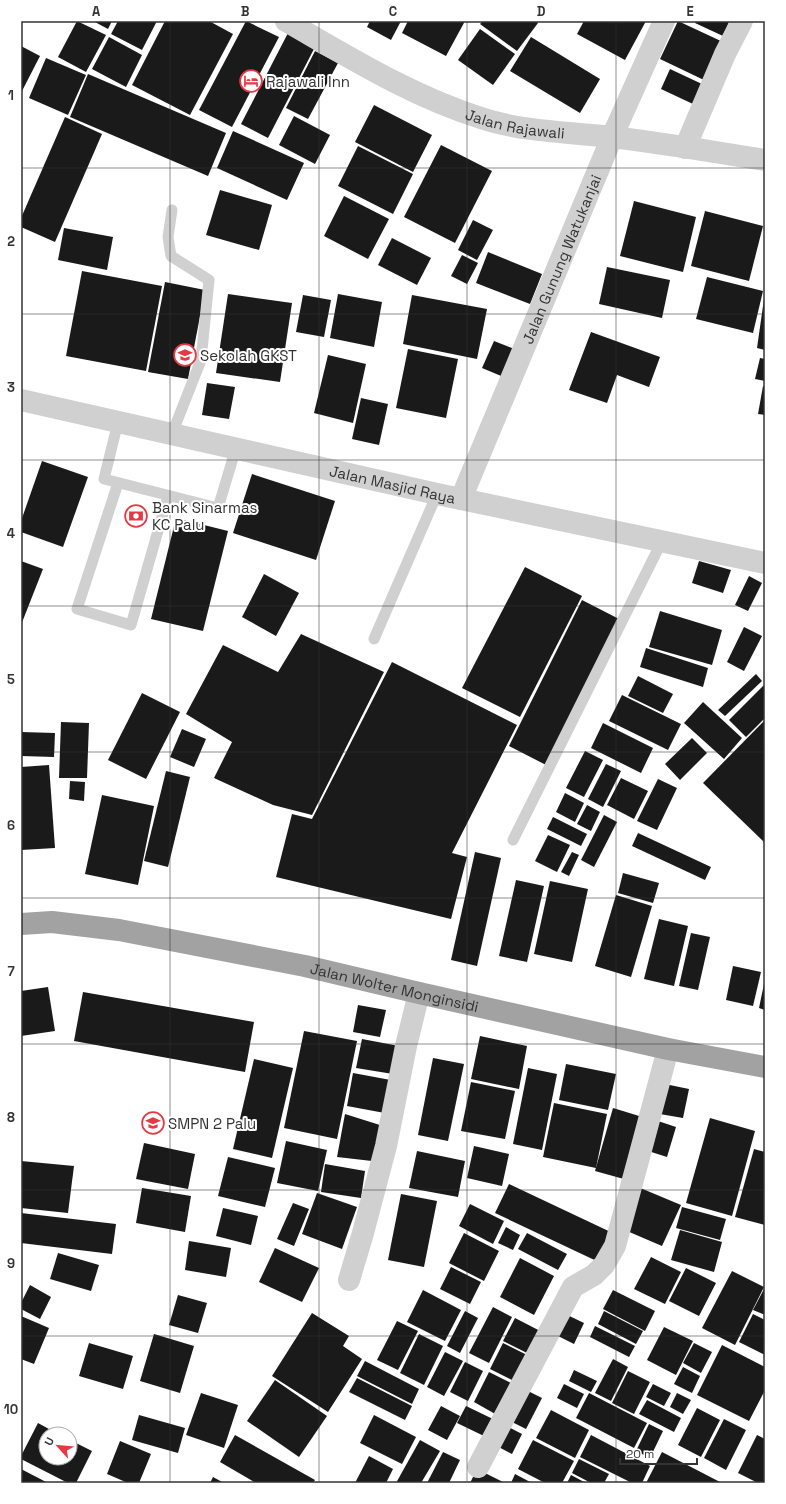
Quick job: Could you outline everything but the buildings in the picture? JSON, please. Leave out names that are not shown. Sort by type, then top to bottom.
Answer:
[{"type":"highway","name":"Jalan Wolter Monginsidi","points":[[21,924],[52,922],[119,930],[305,966],[668,1049],[765,1067]]},
{"type":"street","name":"Jalan Rajawali","points":[[286,21],[398,85],[443,105],[482,119],[513,126],[612,137],[765,160]]},
{"type":"street","name":"Jalan Gunung Watukanjai","points":[[461,499],[612,137],[664,21]]},
{"type":"street","points":[[685,148],[725,54],[742,21]]},
{"type":"street","name":"Jalan Masjid Raya","points":[[21,400],[437,494],[765,563]]},
{"type":"street","points":[[348,1280],[363,1233],[386,1146],[406,1046],[419,993]]},
{"type":"street","points":[[478,1467],[573,1287],[594,1275],[604,1265],[615,1246],[668,1049]]},
{"type":"lane","points":[[172,210],[168,237],[171,256],[209,280],[201,360],[172,434]]},
{"type":"lane","points":[[118,422],[104,479],[218,508],[236,448]]},
{"type":"lane","points":[[118,483],[77,609],[131,625],[168,496]]},
{"type":"lane","points":[[374,639],[437,494]]},
{"type":"lane","points":[[513,840],[662,541]]},
{"type":"place","name":"Rajawali Inn","points":[[251,81]]},
{"type":"place","name":"Sekolah GKST","points":[[185,355]]},
{"type":"place","name":"Bank Sinarmas KC Palu","points":[[136,516]]},
{"type":"place","name":"SMPN 2 Palu","points":[[153,1123]]}]
